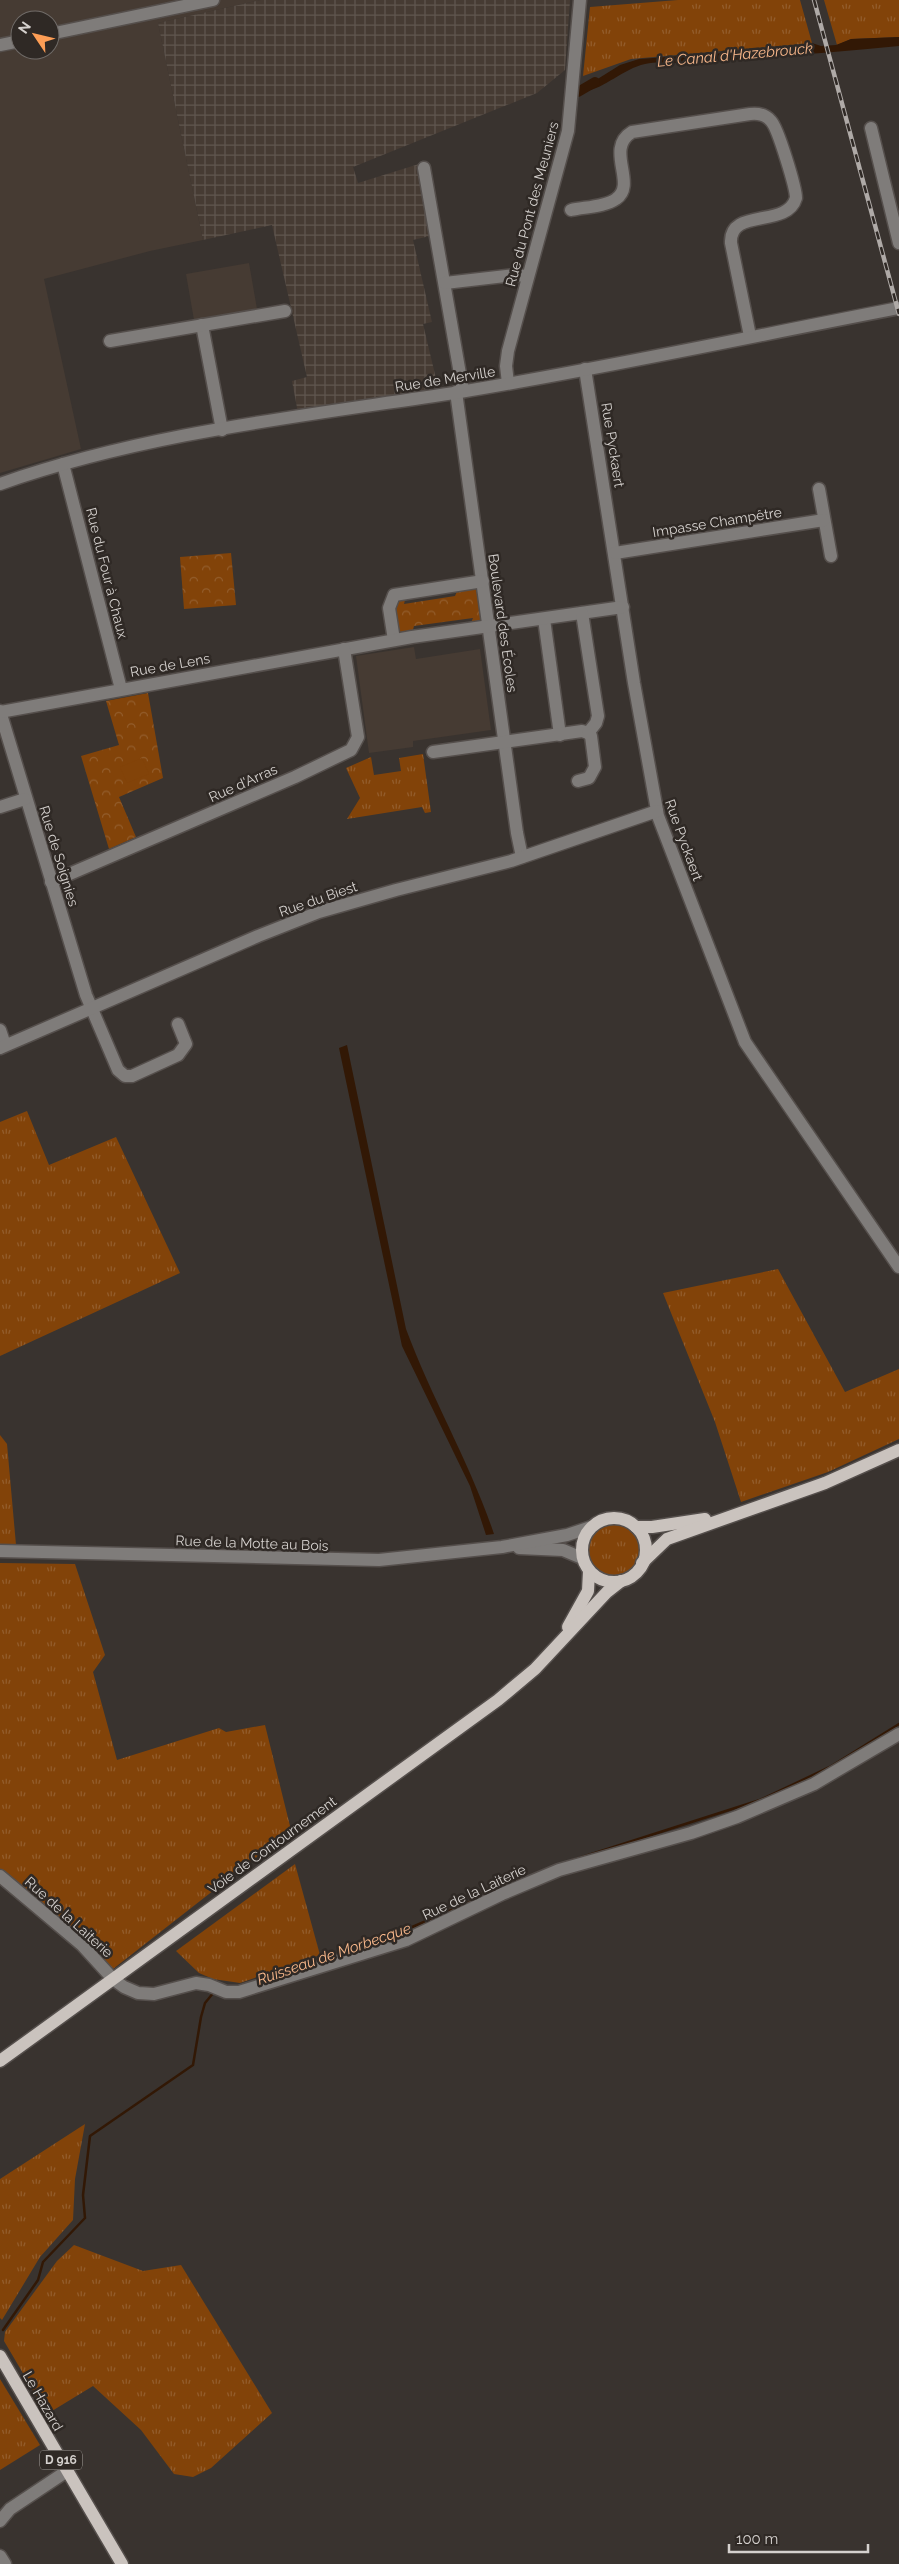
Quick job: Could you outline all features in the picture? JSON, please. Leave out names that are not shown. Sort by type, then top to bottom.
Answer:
[{"type":"main road","points":[[556,1646],[607,1592],[632,1576],[667,1539],[831,1480],[899,1450]]},
{"type":"main road","points":[[636,1527],[652,1527],[730,1515]]},
{"type":"main road","points":[[556,1646],[586,1597],[590,1585],[589,1571],[582,1558],[582,1543],[591,1527],[600,1520],[612,1517],[623,1519],[636,1527],[645,1544],[642,1564]]},
{"type":"main road","points":[[589,1571],[602,1580],[622,1581]]},
{"type":"main road","name":"Voie de Contournement","points":[[0,2061],[492,1704],[526,1677],[556,1646]]},
{"type":"main road","name":"Le Hazard","points":[[0,2356],[122,2564]]},
{"type":"street","points":[[60,32],[213,0]]},
{"type":"street","name":"Rue du Pont des Meuniers","points":[[508,384],[507,356],[567,138],[580,0]]},
{"type":"street","points":[[571,210],[608,203],[619,197],[624,186],[620,148],[626,137],[632,132],[750,114],[761,114],[770,119],[778,131],[796,198],[790,209],[783,214],[744,222],[732,234],[731,244],[750,336]]},
{"type":"street","points":[[871,128],[899,243]]},
{"type":"street","name":"Boulevard des Écoles","points":[[424,168],[445,283],[504,742],[518,843],[522,857]]},
{"type":"street","points":[[445,283],[514,275],[528,276]]},
{"type":"street","name":"Rue de Merville","points":[[0,484],[63,464],[132,447],[222,430],[508,384],[898,308]]},
{"type":"street","points":[[110,341],[285,311]]},
{"type":"street","points":[[202,325],[222,430]]},
{"type":"street","name":"Rue Pyckaert","points":[[585,369],[657,811],[745,1042],[899,1268]]},
{"type":"street","name":"Rue du Four à Chaux","points":[[63,464],[122,689]]},
{"type":"street","points":[[819,489],[830,556]]},
{"type":"street","name":"Impasse Champêtre","points":[[615,553],[824,520]]},
{"type":"street","points":[[394,640],[390,608],[394,595],[483,581]]},
{"type":"street","name":"Rue de Lens","points":[[0,712],[394,640],[623,607]]},
{"type":"street","points":[[433,752],[588,733],[594,726],[598,716],[582,613]]},
{"type":"street","points":[[544,618],[560,735]]},
{"type":"street","name":"Rue d'Arras","points":[[51,882],[295,777],[351,750],[356,744],[357,733],[344,649]]},
{"type":"street","name":"Rue de Soignies","points":[[0,712],[90,1008],[116,1067],[125,1076],[132,1076],[181,1053],[186,1044],[178,1024]]},
{"type":"street","points":[[578,781],[589,778],[594,771],[591,736],[588,733]]},
{"type":"street","points":[[0,807],[25,799]]},
{"type":"street","name":"Rue du Biest","points":[[3,1046],[320,912],[522,857],[657,811]]},
{"type":"street","points":[[0,1030],[3,1046]]},
{"type":"street","name":"Rue de la Motte au Bois","points":[[0,1551],[356,1561],[422,1557],[502,1547],[567,1535],[591,1527]]},
{"type":"street","name":"Rue de la Motte au Bois","points":[[502,1547],[563,1550],[582,1558]]},
{"type":"street","name":"Rue de la Laiterie","points":[[0,1876],[87,1950],[113,1979],[129,1990],[148,1994],[196,1983],[230,1993],[250,1990],[314,1967],[391,1946],[427,1932],[502,1894],[559,1870],[691,1833],[737,1817],[814,1784],[899,1734]]},
{"type":"street","points":[[0,2521],[10,2509],[67,2471]]},
{"type":"street","points":[[0,2556],[5,2564]]},
{"type":"shaded area","points":[[0,0],[261,0],[158,23],[203,240],[150,251],[44,279],[81,449],[0,473]]},
{"type":"shaded area","points":[[261,0],[570,0],[565,70],[537,93],[353,167],[358,183],[419,164],[434,235],[413,240],[432,322],[423,324],[438,387],[298,413],[292,381],[307,377],[272,225],[203,240],[158,23]]},
{"type":"shaded area","points":[[249,263],[257,309],[194,320],[186,274]]},
{"type":"shaded area","points":[[414,647],[416,659],[480,649],[491,730],[413,741],[413,747],[369,753],[356,656]]},
{"type":"green space","points":[[678,0],[800,0],[812,43],[631,59],[583,76],[590,7]]},
{"type":"green space","points":[[824,0],[899,0],[899,37],[851,39],[837,45]]},
{"type":"green space","points":[[231,553],[236,605],[184,609],[180,557]]},
{"type":"green space","points":[[475,588],[478,592],[481,621],[470,625],[473,618],[414,626],[412,633],[398,632],[394,601],[406,596],[404,604],[455,596],[458,589]]},
{"type":"green space","points":[[148,693],[163,778],[119,797],[136,837],[109,849],[81,756],[119,745],[106,701]]},
{"type":"green space","points":[[423,754],[431,812],[425,813],[422,807],[347,819],[360,798],[346,768],[371,757],[374,775],[401,771],[399,758]]},
{"type":"green space","points":[[142,758],[149,774],[127,783],[120,767]]},
{"type":"green space","points":[[27,1111],[49,1165],[116,1137],[180,1273],[0,1356],[0,1122]]},
{"type":"green space","points":[[778,1269],[845,1392],[899,1369],[899,1439],[828,1472],[741,1502],[715,1422],[663,1293]]},
{"type":"green space","points":[[0,1435],[7,1444],[16,1545],[0,1544]]},
{"type":"green space","points":[[614,1523],[624,1525],[633,1531],[639,1540],[641,1550],[639,1560],[633,1569],[624,1575],[614,1577],[604,1575],[595,1569],[589,1560],[587,1550],[589,1540],[595,1531],[604,1525]]},
{"type":"green space","points":[[0,1563],[75,1564],[105,1655],[93,1672],[117,1760],[219,1728],[226,1732],[265,1725],[291,1830],[113,1969],[0,1870]]},
{"type":"green space","points":[[295,1864],[320,1955],[240,1983],[213,1979],[199,1973],[176,1951]]},
{"type":"green space","points":[[85,2124],[75,2179],[73,2220],[40,2257],[2,2320],[0,2318],[0,2179]]},
{"type":"green space","points":[[74,2245],[143,2271],[181,2265],[272,2413],[211,2468],[193,2477],[174,2474],[141,2430],[93,2386],[47,2414],[4,2341],[5,2332],[57,2261]]},
{"type":"green space","points":[[0,2379],[40,2445],[0,2470]]},
{"type":"water","points":[[899,37],[899,46],[699,63],[658,62],[645,64],[629,70],[599,87],[584,92],[585,84],[596,80],[620,65],[639,59],[768,50],[812,43],[821,46],[836,45],[851,39]]},
{"type":"water","points":[[347,1045],[406,1329],[427,1381],[474,1482],[494,1534],[486,1535],[470,1486],[402,1346],[339,1048]]},
{"type":"waterway","name":"Le Canal d'Hazebrouck","points":[[578,92],[595,82]]},
{"type":"waterway","name":"Ruisseau de Morbecque","points":[[573,1860],[760,1800],[830,1767],[899,1724]]},
{"type":"waterway","name":"Ruisseau de Morbecque","points":[[375,1943],[542,1871]]},
{"type":"waterway","name":"Ruisseau de Morbecque","points":[[289,1970],[341,1954]]},
{"type":"waterway","name":"Ruisseau de Morbecque","points":[[3,2330],[38,2280],[43,2262],[85,2218],[83,2195],[90,2136],[193,2065],[205,2003],[214,1992]]},
{"type":"railway","points":[[814,0],[899,314]]}]
